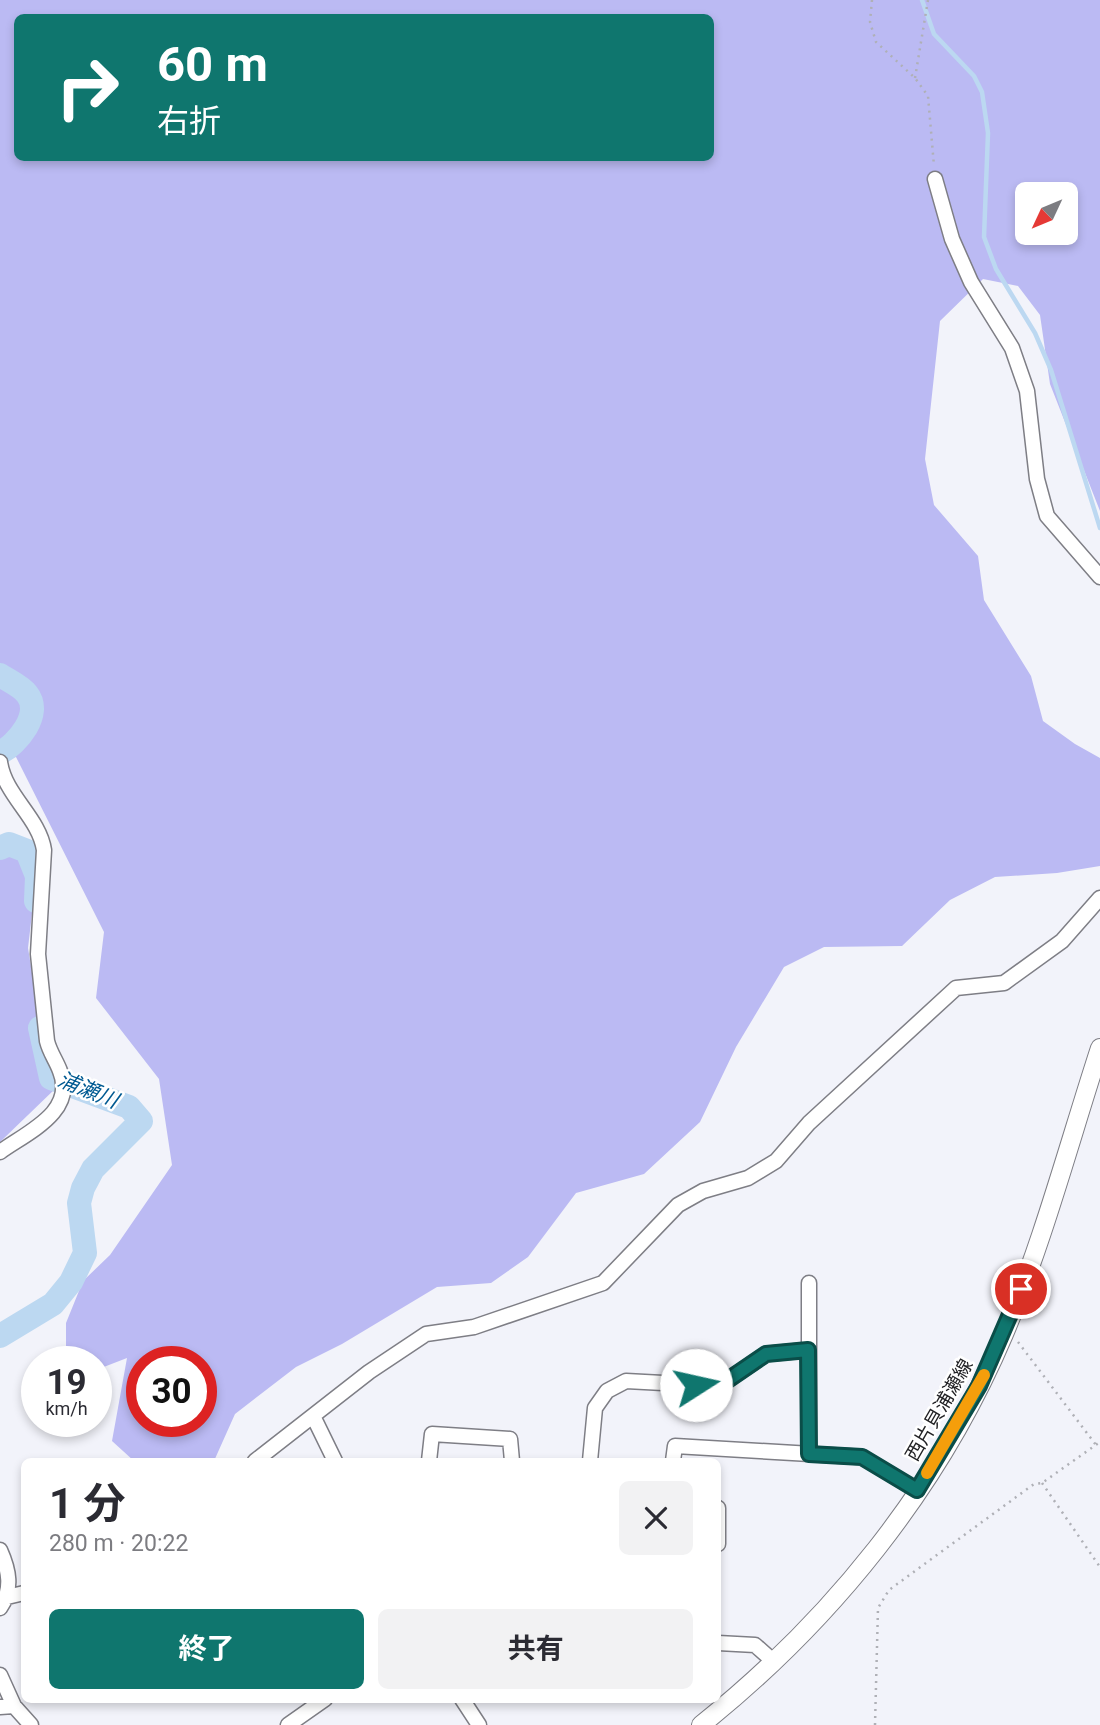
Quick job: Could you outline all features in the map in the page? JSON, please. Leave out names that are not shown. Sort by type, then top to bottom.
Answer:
[{"type":"main road","name":"西片貝浦瀬線","points":[[701,1725],[773,1661],[848,1586],[917,1490],[948,1441],[1003,1336],[1031,1265],[1100,1048]]},
{"type":"street","points":[[935,178],[952,239],[966,271],[1012,348],[1027,391],[1037,479],[1047,516],[1100,577]]},
{"type":"street","points":[[0,762],[5,781],[42,836],[38,954],[47,1041],[50,1055],[61,1072],[64,1090],[56,1110],[47,1120],[0,1152]]},
{"type":"street","points":[[259,1458],[314,1418],[369,1372],[426,1334],[474,1326],[603,1283],[678,1205],[703,1191],[748,1178],[776,1161],[810,1123],[956,988],[1004,983],[1062,941],[1100,898]]},
{"type":"street","points":[[809,1283],[809,1454]]},
{"type":"street","points":[[590,1458],[595,1408],[607,1391],[626,1381],[719,1386],[766,1354],[808,1350]]},
{"type":"street","points":[[314,1418],[334,1458]]},
{"type":"street","points":[[429,1458],[432,1434],[510,1439],[512,1458]]},
{"type":"street","points":[[674,1458],[676,1446],[862,1457],[917,1490]]},
{"type":"street","points":[[0,1550],[9,1578],[4,1602]]},
{"type":"street","points":[[4,1602],[21,1594]]},
{"type":"street","points":[[721,1643],[755,1646],[773,1661]]},
{"type":"street","points":[[0,1675],[7,1706],[31,1725]]},
{"type":"street","points":[[288,1725],[319,1703]]},
{"type":"street","points":[[465,1703],[479,1725]]},
{"type":"path","points":[[872,0],[870,22],[876,42],[915,78],[929,96],[935,178]]},
{"type":"path","points":[[915,78],[928,0]]},
{"type":"path","points":[[1003,1336],[1020,1343],[1096,1445]]},
{"type":"path","points":[[874,1725],[878,1608],[889,1590],[1034,1484],[1042,1483],[1100,1442]]},
{"type":"path","points":[[1042,1483],[1100,1567]]},
{"type":"shaded area","points":[[0,0],[1100,0],[1100,511],[1050,384],[1040,315],[1018,286],[983,279],[940,321],[925,459],[934,505],[978,556],[984,600],[1031,676],[1043,721],[1100,758],[1100,866],[1057,873],[995,877],[950,900],[902,946],[824,947],[784,967],[736,1047],[700,1122],[644,1174],[576,1193],[528,1257],[491,1283],[437,1287],[342,1344],[296,1367],[235,1414],[215,1458],[131,1458],[112,1441],[126,1364],[126,1437],[217,1437],[217,1346],[126,1346],[126,1358],[112,1364],[112,1346],[66,1346],[66,1323],[83,1281],[110,1255],[172,1165],[159,1079],[96,998],[104,932],[16,757],[0,761]]},
{"type":"shaded area","points":[[25,852],[35,888],[28,948],[41,1027],[56,1088],[0,1142],[0,853]]},
{"type":"waterway","points":[[922,0],[934,34],[974,76],[982,92],[988,133],[984,237],[996,269],[1035,333],[1051,370],[1100,528]]},
{"type":"waterway","name":"浦瀬川","points":[[0,675],[27,694],[32,710],[26,728],[14,743],[0,753]]},
{"type":"waterway","name":"浦瀬川","points":[[0,848],[9,844],[27,851],[37,876],[36,901]]},
{"type":"waterway","name":"浦瀬川","points":[[0,1336],[53,1304],[71,1282],[85,1253],[79,1203],[83,1188],[93,1169],[141,1121],[129,1107],[51,1078],[40,1028]]},
{"type":"slow traffic","points":[[927,1473],[984,1375]]},
{"type":"route","points":[[696,1385],[719,1386],[766,1354],[808,1350],[809,1454],[862,1457],[917,1490],[979,1386],[1003,1336],[1021,1289]]}]
